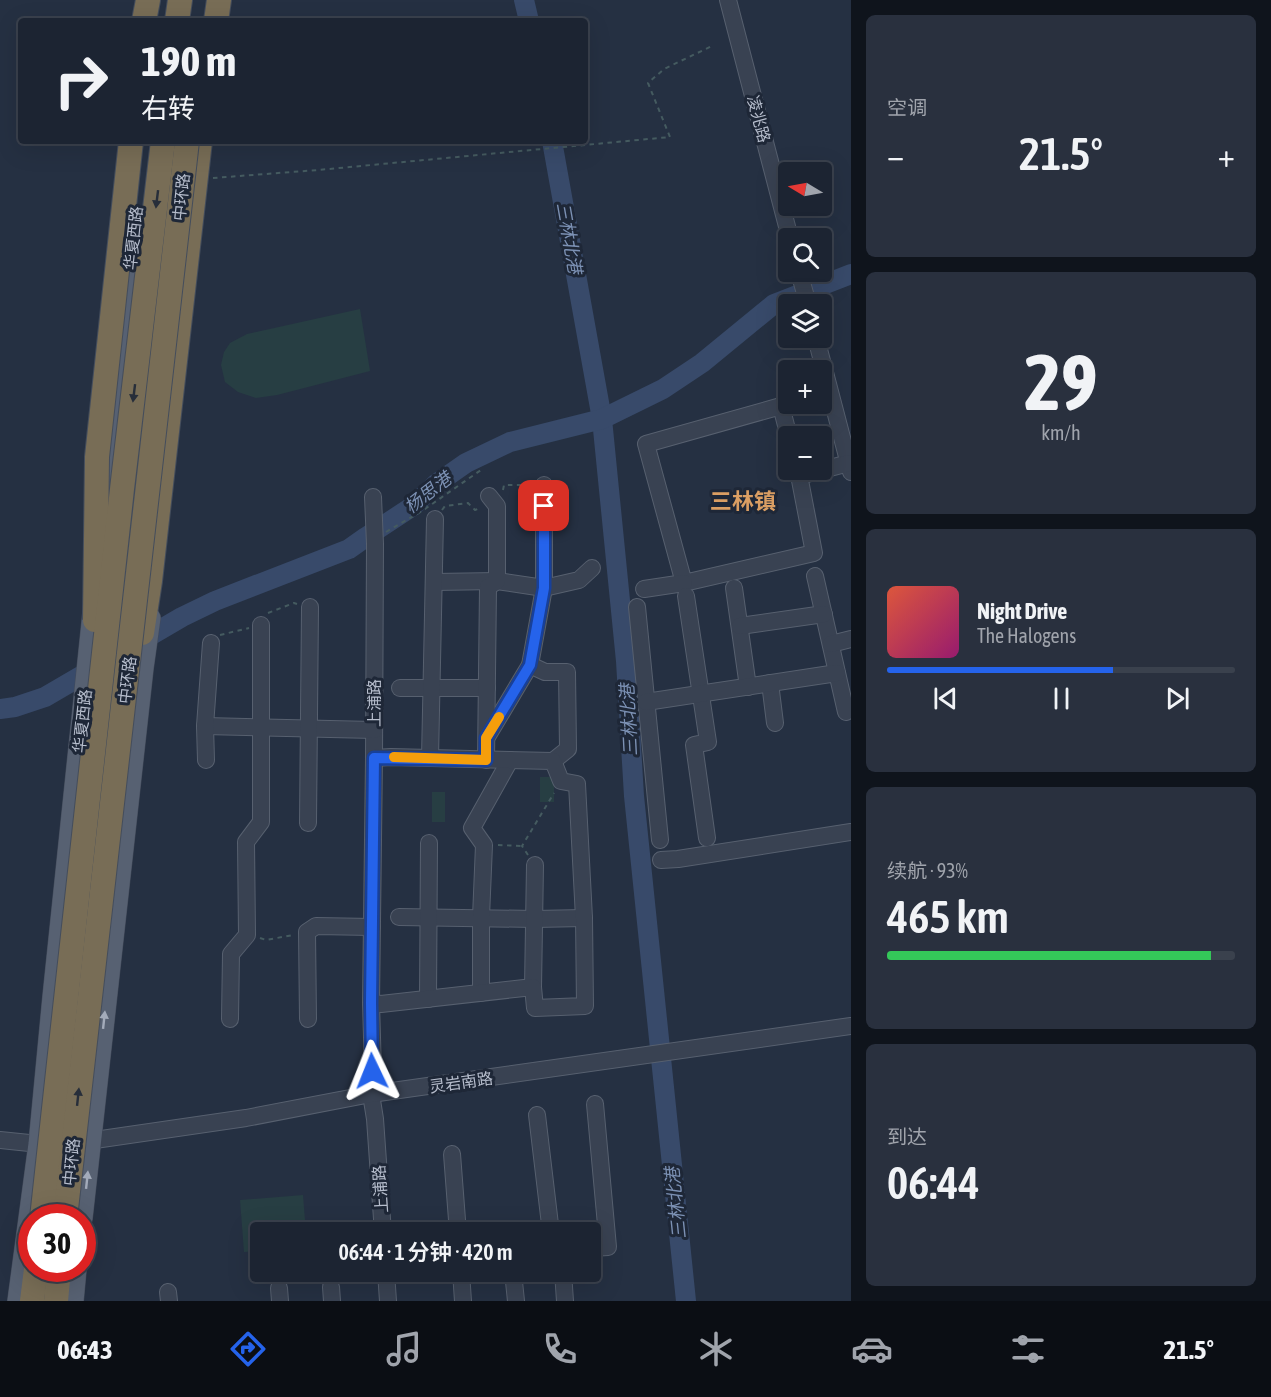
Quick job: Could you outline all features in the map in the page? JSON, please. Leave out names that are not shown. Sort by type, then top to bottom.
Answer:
[{"type":"highway","points":[[145,18],[148,0]]},
{"type":"highway","points":[[177,18],[180,0]]},
{"type":"highway","points":[[201,18],[203,0]]},
{"type":"highway","points":[[217,18],[220,0]]},
{"type":"highway","points":[[91,711],[97,457],[129,144]]},
{"type":"highway","name":"中环路","points":[[43,1204],[91,711],[122,489],[163,144]]},
{"type":"highway","name":"中环路","points":[[67,1204],[187,144]]},
{"type":"highway","points":[[108,846],[150,581],[200,144]]},
{"type":"highway","points":[[32,1301],[34,1282]]},
{"type":"highway","points":[[56,1301],[58,1282]]},
{"type":"main road","points":[[138,18],[140,0]]},
{"type":"main road","points":[[155,18],[157,0]]},
{"type":"main road","points":[[96,589],[89,554],[129,144]]},
{"type":"main road","name":"华夏西路","points":[[18,1301],[91,711],[90,643],[143,144]]},
{"type":"main road","points":[[84,1204],[143,668],[210,144]]},
{"type":"main road","points":[[73,1301],[75,1282]]},
{"type":"street","name":"凌兆路","points":[[728,0],[787,228]]},
{"type":"street","points":[[819,348],[850,468],[832,470]]},
{"type":"street","points":[[707,838],[694,745],[708,742],[685,590],[646,444],[781,406],[786,426]]},
{"type":"street","points":[[644,589],[685,590],[814,553],[800,480]]},
{"type":"street","points":[[486,738],[530,665],[544,588],[544,485]]},
{"type":"street","points":[[489,496],[496,506],[497,581]]},
{"type":"street","name":"上浦路","points":[[373,497],[378,539],[371,1094],[375,1119],[382,1222]]},
{"type":"street","points":[[430,758],[435,519]]},
{"type":"street","points":[[434,582],[497,581],[544,588],[579,580],[592,568]]},
{"type":"street","points":[[815,576],[846,712]]},
{"type":"street","points":[[486,760],[488,587],[497,581]]},
{"type":"street","points":[[734,588],[748,687]]},
{"type":"street","points":[[308,823],[310,607]]},
{"type":"street","points":[[637,607],[660,840]]},
{"type":"street","points":[[740,626],[824,614]]},
{"type":"street","points":[[230,1019],[231,954],[247,935],[246,842],[261,822],[261,625]]},
{"type":"street","points":[[831,645],[851,639]]},
{"type":"street","points":[[206,760],[205,726],[212,643]]},
{"type":"street","points":[[374,758],[553,761],[568,749],[567,672],[545,672],[530,665]]},
{"type":"street","points":[[646,702],[837,673]]},
{"type":"street","points":[[770,683],[775,723]]},
{"type":"street","points":[[400,688],[487,688]]},
{"type":"street","points":[[205,726],[374,730]]},
{"type":"street","points":[[481,993],[484,845],[472,828],[510,760]]},
{"type":"street","points":[[535,865],[533,987],[535,1008],[585,1006],[584,918],[577,784],[561,781],[553,761]]},
{"type":"street","points":[[661,860],[851,832]]},
{"type":"street","points":[[428,999],[429,843]]},
{"type":"street","points":[[399,917],[584,918]]},
{"type":"street","points":[[308,1018],[307,932],[316,926],[372,927]]},
{"type":"street","points":[[371,1003],[381,1004],[533,987]]},
{"type":"street","name":"灵岩南路","points":[[0,1140],[39,1144],[91,1141],[246,1118],[371,1094],[851,1026]]},
{"type":"street","points":[[595,1104],[608,1247],[601,1247]]},
{"type":"street","points":[[537,1115],[550,1222]]},
{"type":"street","points":[[452,1154],[457,1222]]},
{"type":"street","points":[[387,1282],[388,1301]]},
{"type":"street","points":[[462,1282],[463,1301]]},
{"type":"street","points":[[514,1282],[516,1301]]},
{"type":"street","points":[[564,1282],[565,1301]]},
{"type":"path","points":[[213,177],[318,170],[670,137],[648,83],[664,69],[714,45]]},
{"type":"path","points":[[378,539],[481,470]]},
{"type":"path","points":[[522,846],[561,781]]},
{"type":"path","points":[[484,845],[522,846]]},
{"type":"path","points":[[522,846],[535,865]]},
{"type":"path","points":[[247,935],[266,940],[307,932]]},
{"type":"green space","points":[[360,309],[370,371],[277,395],[256,398],[238,392],[225,382],[221,365],[224,352],[230,343],[247,334]]},
{"type":"green space","points":[[540,777],[554,777],[554,802],[540,802]]},
{"type":"green space","points":[[432,792],[445,792],[445,822],[432,822]]},
{"type":"green space","points":[[303,1195],[305,1222],[250,1222],[250,1252],[244,1252],[240,1200]]},
{"type":"waterway","name":"三林北港","points":[[524,0],[528,18]]},
{"type":"waterway","name":"三林北港","points":[[553,144],[602,419],[626,661],[634,796],[686,1301]]},
{"type":"waterway","name":"杨思港","points":[[0,709],[15,707],[45,697],[182,617],[215,601],[349,549],[413,506],[436,484],[466,463],[510,442],[602,419],[663,389],[702,363],[774,304],[851,274]]},
{"type":"slow traffic","points":[[394,757],[486,760],[486,738],[499,717]]},
{"type":"district","name":"三林镇","points":[[743,501]]},
{"type":"route","points":[[372,1071],[374,758],[486,760],[486,738],[530,665],[544,588],[544,506]]}]
